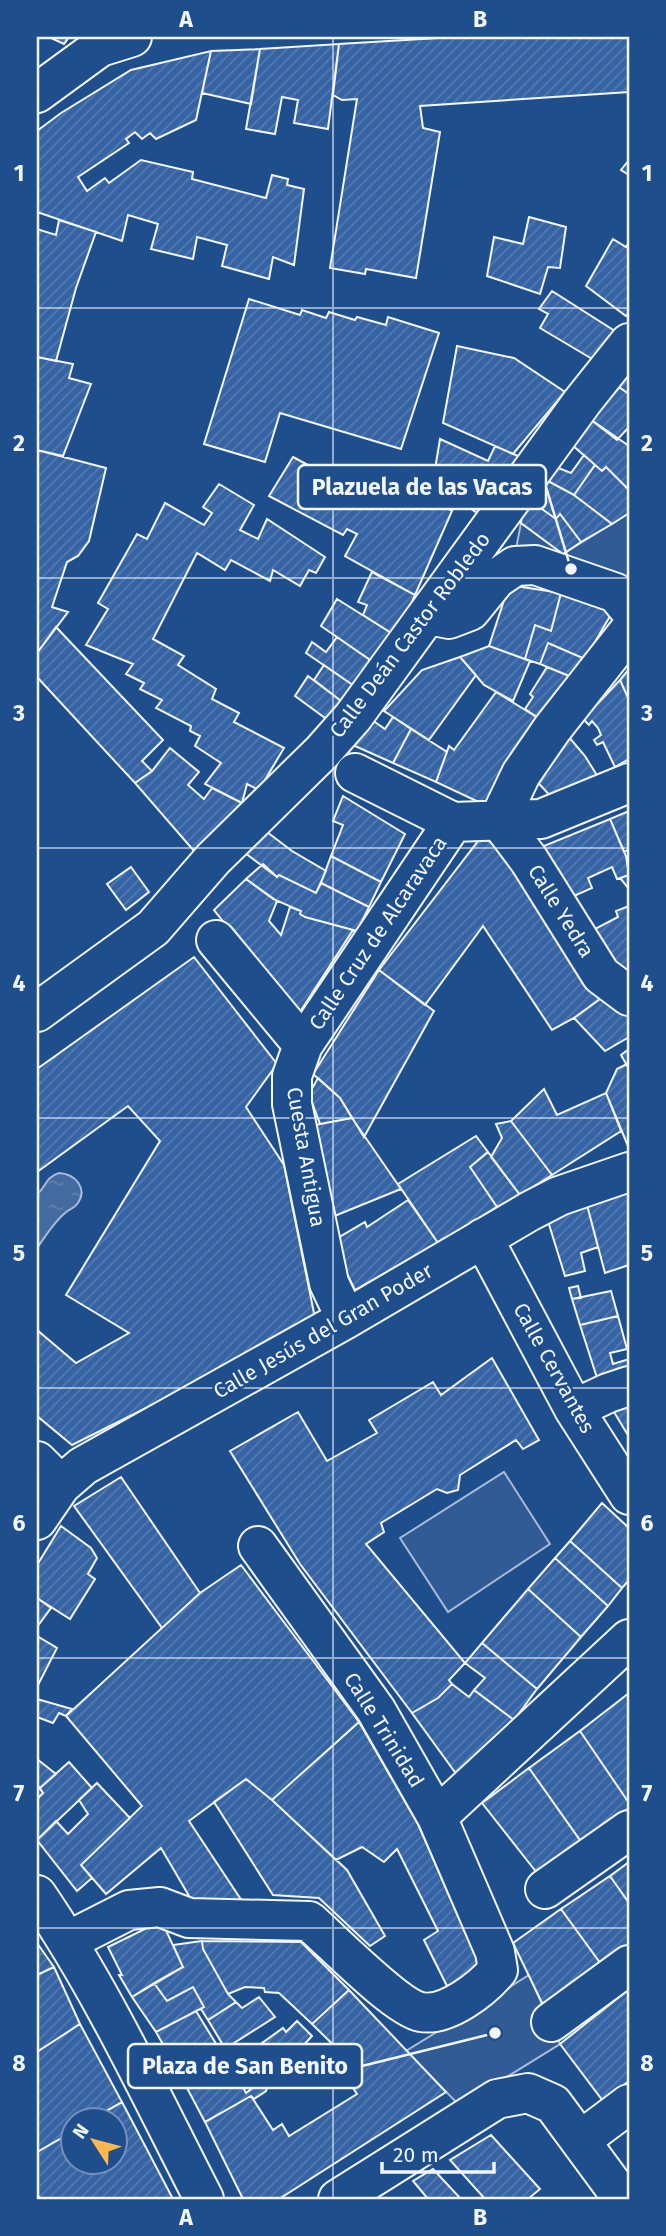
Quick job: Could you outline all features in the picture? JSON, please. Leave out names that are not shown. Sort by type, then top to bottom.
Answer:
[{"type":"street","points":[[37,93],[113,40]]},
{"type":"street","name":"Calle Deán Castor Robledo","points":[[37,1012],[153,928],[213,859],[345,726],[429,615],[582,402],[629,342]]},
{"type":"street","points":[[429,615],[449,619],[470,611],[496,579],[515,566],[535,565],[625,592]]},
{"type":"street","points":[[499,820],[521,774],[552,729],[629,631]]},
{"type":"street","name":"Calle Cruz de Alcaravaca","points":[[355,773],[453,822],[541,819],[629,783]]},
{"type":"street","name":"Calle Yedra","points":[[499,820],[530,860],[601,975],[629,996]]},
{"type":"street","name":"Calle Cruz de Alcaravaca","points":[[303,1045],[453,822]]},
{"type":"street","points":[[216,940],[303,1045]]},
{"type":"street","name":"Cuesta Antigua","points":[[303,1045],[292,1076],[292,1104],[329,1283],[346,1319]]},
{"type":"street","name":"Calle Jesús del Gran Poder","points":[[37,1520],[49,1473],[83,1466],[346,1319],[559,1195],[629,1171]]},
{"type":"street","name":"Calle Cervantes","points":[[483,1238],[574,1409],[629,1495]]},
{"type":"street","points":[[574,1409],[608,1393],[629,1387]]},
{"type":"street","name":"Calle Trinidad","points":[[68,1941],[129,1910],[160,1907],[189,1918],[309,1921],[402,2004],[422,2012],[444,2010],[485,1986],[498,1970],[495,1952],[437,1817],[376,1710],[258,1546]]},
{"type":"street","points":[[437,1817],[629,1639]]},
{"type":"street","points":[[545,1889],[629,1830]]},
{"type":"street","points":[[37,1895],[97,1990],[204,2199]]},
{"type":"street","points":[[551,2022],[629,1965]]},
{"type":"street","points":[[338,2199],[497,2099],[528,2092],[553,2104],[623,2199]]},
{"type":"street","points":[[581,2140],[629,2104]]},
{"type":"shaded area","points":[[629,513],[629,634],[613,611],[509,585],[521,523],[563,554]]},
{"type":"shaded area","points":[[504,1472],[550,1544],[448,1612],[400,1538]]},
{"type":"shaded area","points":[[529,1975],[560,2044],[460,2106],[406,2051]]},
{"type":"water","points":[[59,1173],[75,1179],[81,1187],[81,1197],[76,1205],[57,1221],[37,1248],[37,1194],[51,1177]]},
{"type":"building","points":[[49,37],[69,37],[64,44]]},
{"type":"building","points":[[455,37],[629,37],[629,92],[420,106],[423,128],[440,132],[416,278],[366,269],[365,274],[330,268],[357,99],[342,100],[333,95],[339,44]]},
{"type":"building","points":[[339,44],[328,129],[294,123],[298,100],[282,97],[275,134],[246,129],[260,49]]},
{"type":"building","points":[[260,49],[251,104],[202,93],[211,51]]},
{"type":"building","points":[[211,51],[196,120],[156,139],[150,133],[142,139],[135,132],[126,139],[129,143],[78,177],[87,191],[105,178],[109,183],[141,160],[193,172],[192,179],[266,198],[272,175],[288,179],[287,185],[304,189],[294,265],[273,257],[269,279],[222,266],[227,245],[197,237],[193,259],[151,249],[158,224],[128,215],[122,241],[37,212],[37,131],[131,70]]},
{"type":"building","points":[[629,160],[629,175],[621,170]]},
{"type":"building","points":[[529,217],[566,227],[560,268],[548,267],[540,294],[487,276],[494,237],[523,244]]},
{"type":"building","points":[[59,220],[96,232],[76,288],[56,361],[37,357],[37,229],[56,235]]},
{"type":"building","points":[[613,239],[626,247],[629,242],[629,312],[626,316],[586,286]]},
{"type":"building","points":[[552,291],[618,333],[594,360],[540,328],[548,314],[539,309]]},
{"type":"building","points":[[249,299],[300,315],[302,310],[326,318],[329,312],[386,325],[388,317],[439,333],[401,449],[280,413],[265,462],[204,444]]},
{"type":"building","points":[[457,346],[514,358],[565,392],[513,454],[443,423]]},
{"type":"building","points":[[37,357],[73,364],[69,378],[91,384],[63,456],[37,450]]},
{"type":"building","points":[[629,369],[629,394],[616,385]]},
{"type":"building","points":[[616,385],[629,394],[629,427],[617,440],[590,419]]},
{"type":"building","points":[[590,419],[629,446],[629,490],[606,467],[602,471],[571,444]]},
{"type":"building","points":[[440,439],[488,461],[495,446],[518,456],[486,519],[440,485],[436,463]]},
{"type":"building","points":[[37,450],[106,468],[89,541],[78,556],[67,562],[52,607],[68,612],[37,653]]},
{"type":"building","points":[[584,455],[595,465],[574,495],[548,481],[556,467],[571,473]]},
{"type":"building","points":[[293,457],[373,500],[388,475],[452,511],[415,595],[345,556],[357,534],[347,529],[343,535],[269,496]]},
{"type":"building","points":[[595,465],[602,471],[606,467],[629,490],[629,513],[612,524],[574,495]]},
{"type":"building","points":[[548,481],[574,495],[612,524],[581,542],[560,514],[556,519],[532,502]]},
{"type":"building","points":[[219,484],[254,505],[240,530],[258,539],[267,519],[325,557],[316,573],[309,570],[300,586],[273,570],[270,581],[231,560],[225,570],[197,553],[153,639],[184,656],[178,665],[216,689],[212,699],[239,713],[234,722],[284,748],[259,790],[247,784],[242,803],[205,784],[221,763],[195,746],[200,736],[190,731],[191,726],[156,708],[162,700],[140,689],[144,683],[126,674],[133,664],[86,645],[108,609],[98,603],[137,534],[147,539],[165,503],[204,525],[212,513],[203,507]]},
{"type":"building","points":[[532,502],[556,519],[560,514],[581,542],[563,554],[521,523],[522,514]]},
{"type":"building","points":[[372,572],[415,595],[396,636],[363,615],[367,605],[358,602]]},
{"type":"building","points":[[509,585],[561,593],[551,631],[535,625],[525,659],[489,646]]},
{"type":"building","points":[[561,593],[613,611],[585,659],[548,643],[540,664],[525,659],[535,625],[551,631]]},
{"type":"building","points":[[337,599],[396,636],[376,664],[321,626]]},
{"type":"building","points":[[56,627],[163,740],[142,761],[152,771],[135,783],[37,677],[37,653]]},
{"type":"building","points":[[337,637],[376,664],[357,688],[306,653],[312,642],[326,652]]},
{"type":"building","points":[[548,643],[585,659],[574,678],[540,664]]},
{"type":"building","points":[[489,646],[530,661],[513,701],[484,685],[460,657]]},
{"type":"building","points":[[460,657],[476,675],[429,740],[384,711],[422,670]]},
{"type":"building","points":[[324,665],[357,688],[345,704],[314,680]]},
{"type":"building","points":[[547,667],[574,678],[543,721],[525,709],[533,697],[530,694]]},
{"type":"building","points":[[629,669],[629,700],[620,680]]},
{"type":"building","points":[[308,676],[345,704],[332,723],[295,696]]},
{"type":"building","points":[[620,680],[629,700],[629,759],[615,767],[603,742],[597,745],[594,740],[601,735],[598,728],[592,721],[589,725],[583,719]]},
{"type":"building","points":[[496,692],[543,721],[485,805],[436,782],[449,746],[454,750]]},
{"type":"building","points":[[393,717],[411,729],[393,763],[346,742],[372,720],[385,729]]},
{"type":"building","points":[[411,729],[447,752],[436,782],[393,763]]},
{"type":"building","points":[[568,736],[598,777],[555,801],[529,773]]},
{"type":"building","points":[[170,748],[199,772],[188,785],[204,799],[212,788],[242,803],[194,851],[135,783],[152,771]]},
{"type":"building","points":[[343,796],[405,834],[381,882],[331,856],[343,825],[333,821]]},
{"type":"building","points":[[629,811],[629,850],[624,852],[610,819]]},
{"type":"building","points":[[610,819],[626,856],[629,875],[617,879],[612,867],[588,878],[592,888],[565,900],[539,848]]},
{"type":"building","points":[[259,826],[292,851],[326,871],[316,893],[279,875],[277,877],[237,847]]},
{"type":"building","points":[[482,836],[509,856],[611,991],[574,1018],[552,1030],[483,926],[425,1005],[379,970]]},
{"type":"building","points":[[331,856],[381,882],[369,907],[321,883]]},
{"type":"building","points":[[263,864],[277,877],[279,875],[316,893],[321,883],[369,907],[357,931],[305,917],[300,914],[301,911],[273,899],[246,879]]},
{"type":"building","points":[[131,867],[149,892],[126,910],[107,884]]},
{"type":"building","points":[[629,875],[629,889],[620,878]]},
{"type":"building","points":[[246,879],[277,901],[269,921],[281,935],[290,907],[301,911],[300,914],[305,917],[353,930],[298,1015],[214,910]]},
{"type":"building","points":[[629,906],[629,982],[593,930],[618,917],[616,911]]},
{"type":"building","points":[[194,957],[277,1064],[246,1107],[284,1165],[316,1323],[72,1445],[37,1416],[37,1330],[76,1363],[129,1333],[66,1295],[160,1141],[128,1106],[37,1172],[37,1069]]},
{"type":"building","points":[[379,970],[434,1011],[364,1137],[340,1098],[313,1074]]},
{"type":"building","points":[[611,991],[629,1009],[629,1037],[605,1051],[574,1018]]},
{"type":"building","points":[[629,1049],[629,1069],[621,1055]]},
{"type":"building","points":[[627,1064],[628,1146],[606,1093],[617,1069]]},
{"type":"building","points":[[318,1078],[340,1098],[352,1118],[320,1124],[309,1094]]},
{"type":"building","points":[[544,1089],[557,1115],[606,1093],[621,1131],[552,1175],[511,1121]]},
{"type":"building","points":[[352,1118],[401,1189],[327,1219],[310,1126]]},
{"type":"building","points":[[511,1121],[552,1175],[520,1195],[491,1157],[502,1138],[496,1124]]},
{"type":"building","points":[[476,1136],[488,1152],[470,1167],[497,1207],[438,1243],[398,1184]]},
{"type":"building","points":[[488,1152],[520,1195],[497,1207],[470,1167]]},
{"type":"building","points":[[629,1192],[629,1265],[605,1273],[587,1205]]},
{"type":"building","points":[[408,1200],[438,1243],[355,1290],[331,1242],[365,1222],[367,1227]]},
{"type":"building","points":[[587,1205],[598,1247],[581,1253],[585,1271],[565,1276],[547,1218]]},
{"type":"building","points":[[578,1286],[581,1298],[572,1299],[569,1288]]},
{"type":"building","points":[[611,1291],[618,1316],[580,1325],[572,1299]]},
{"type":"building","points":[[618,1316],[627,1349],[610,1353],[613,1364],[629,1359],[629,1378],[600,1387],[580,1325]]},
{"type":"building","points":[[492,1358],[539,1440],[523,1449],[516,1440],[460,1475],[458,1490],[447,1493],[437,1489],[381,1523],[384,1532],[366,1544],[465,1663],[449,1680],[452,1684],[438,1698],[412,1713],[300,1564],[230,1451],[298,1412],[327,1461],[377,1433],[369,1420],[433,1382],[441,1395]]},
{"type":"building","points":[[629,1397],[629,1437],[608,1402]]},
{"type":"building","points":[[121,1477],[200,1593],[162,1628],[74,1506]]},
{"type":"building","points":[[602,1503],[629,1528],[629,1580],[622,1588],[570,1541]]},
{"type":"building","points":[[61,1526],[91,1548],[97,1558],[88,1574],[95,1579],[70,1619],[37,1598],[37,1565]]},
{"type":"building","points":[[570,1541],[622,1588],[608,1606],[555,1558]]},
{"type":"building","points":[[555,1558],[608,1606],[581,1637],[528,1589]]},
{"type":"building","points":[[241,1565],[359,1722],[272,1800],[246,1779],[189,1821],[242,1901],[192,1901],[161,1848],[106,1894],[81,1865],[142,1806],[66,1716],[200,1593]]},
{"type":"building","points":[[528,1589],[581,1637],[537,1689],[482,1643]]},
{"type":"building","points":[[37,1598],[51,1608],[37,1627]]},
{"type":"building","points":[[37,1636],[57,1648],[37,1687]]},
{"type":"building","points":[[482,1643],[537,1689],[514,1720],[474,1690],[485,1678],[465,1663]]},
{"type":"building","points":[[452,1684],[469,1697],[474,1690],[514,1720],[457,1775],[412,1713],[438,1698]]},
{"type":"building","points":[[629,1693],[629,1803],[580,1731]]},
{"type":"building","points":[[37,1699],[72,1709],[66,1716],[59,1713],[53,1723],[37,1717]]},
{"type":"building","points":[[359,1722],[418,1824],[482,1971],[450,1992],[424,1940],[438,1931],[397,1849],[384,1862],[362,1847],[336,1860],[272,1800]]},
{"type":"building","points":[[580,1731],[629,1803],[629,1808],[582,1843],[529,1768]]},
{"type":"building","points":[[37,1759],[56,1774],[40,1788],[37,1785]]},
{"type":"building","points":[[69,1762],[92,1788],[37,1840],[37,1799],[43,1793],[40,1788]]},
{"type":"building","points":[[529,1768],[582,1843],[537,1873],[482,1803]]},
{"type":"building","points":[[246,1779],[347,1870],[385,1936],[370,1946],[319,1898],[273,1895],[214,1802]]},
{"type":"building","points":[[97,1783],[130,1818],[81,1865],[92,1878],[77,1891],[37,1840],[56,1821],[68,1834],[88,1814],[79,1800]]},
{"type":"building","points":[[37,1785],[43,1793],[37,1799]]},
{"type":"building","points":[[629,1862],[629,1903],[610,1876]]},
{"type":"building","points":[[610,1876],[629,1903],[629,1944],[601,1964],[561,1909]]},
{"type":"building","points":[[561,1909],[601,1964],[544,2007],[513,1943]]},
{"type":"building","points":[[153,1925],[164,1926],[183,1967],[132,1997],[119,1975],[122,1975],[108,1947]]},
{"type":"building","points":[[202,1941],[301,1942],[349,1990],[312,2024],[279,1993],[265,1992],[264,1988],[245,1987],[228,1994],[203,1949]]},
{"type":"building","points":[[202,1941],[203,1949],[228,1994],[236,2002],[208,2020],[193,1987],[167,2001],[154,1983],[183,1967],[173,1945]]},
{"type":"building","points":[[37,1943],[54,1967],[37,1975]]},
{"type":"building","points":[[54,1967],[80,2024],[37,2052],[37,1975]]},
{"type":"building","points":[[154,1983],[167,2001],[193,1987],[204,2007],[156,2032],[132,1997]]},
{"type":"building","points":[[349,1990],[446,2092],[279,2199],[243,2199],[205,2122],[251,2096],[273,2130],[282,2124],[289,2136],[357,2094],[349,2082],[361,2072],[312,2024]]},
{"type":"building","points":[[628,1990],[629,2081],[603,2101],[560,2044]]},
{"type":"building","points":[[259,1997],[275,2017],[223,2050],[246,2093],[260,2082],[241,2058],[283,2028],[286,2032],[297,2021],[312,2036],[268,2084],[266,2091],[254,2099],[251,2096],[205,2122],[178,2071],[223,2045],[208,2020],[236,2002],[242,2008]]},
{"type":"building","points":[[196,2011],[218,2047],[178,2071],[156,2032]]},
{"type":"building","points":[[80,2024],[122,2102],[115,2106],[60,2106],[60,2139],[37,2152],[37,2052]]},
{"type":"building","points":[[130,2117],[173,2199],[41,2199],[37,2195],[37,2152],[60,2139],[60,2176],[130,2176]]},
{"type":"building","points":[[491,2135],[540,2189],[528,2199],[485,2199],[450,2160]]},
{"type":"building","points":[[433,2169],[461,2199],[428,2199],[413,2181]]},
{"type":"place","name":"Plazuela de las Vacas","points":[[571,569]]},
{"type":"place","name":"Plaza de San Benito","points":[[495,2033]]}]
